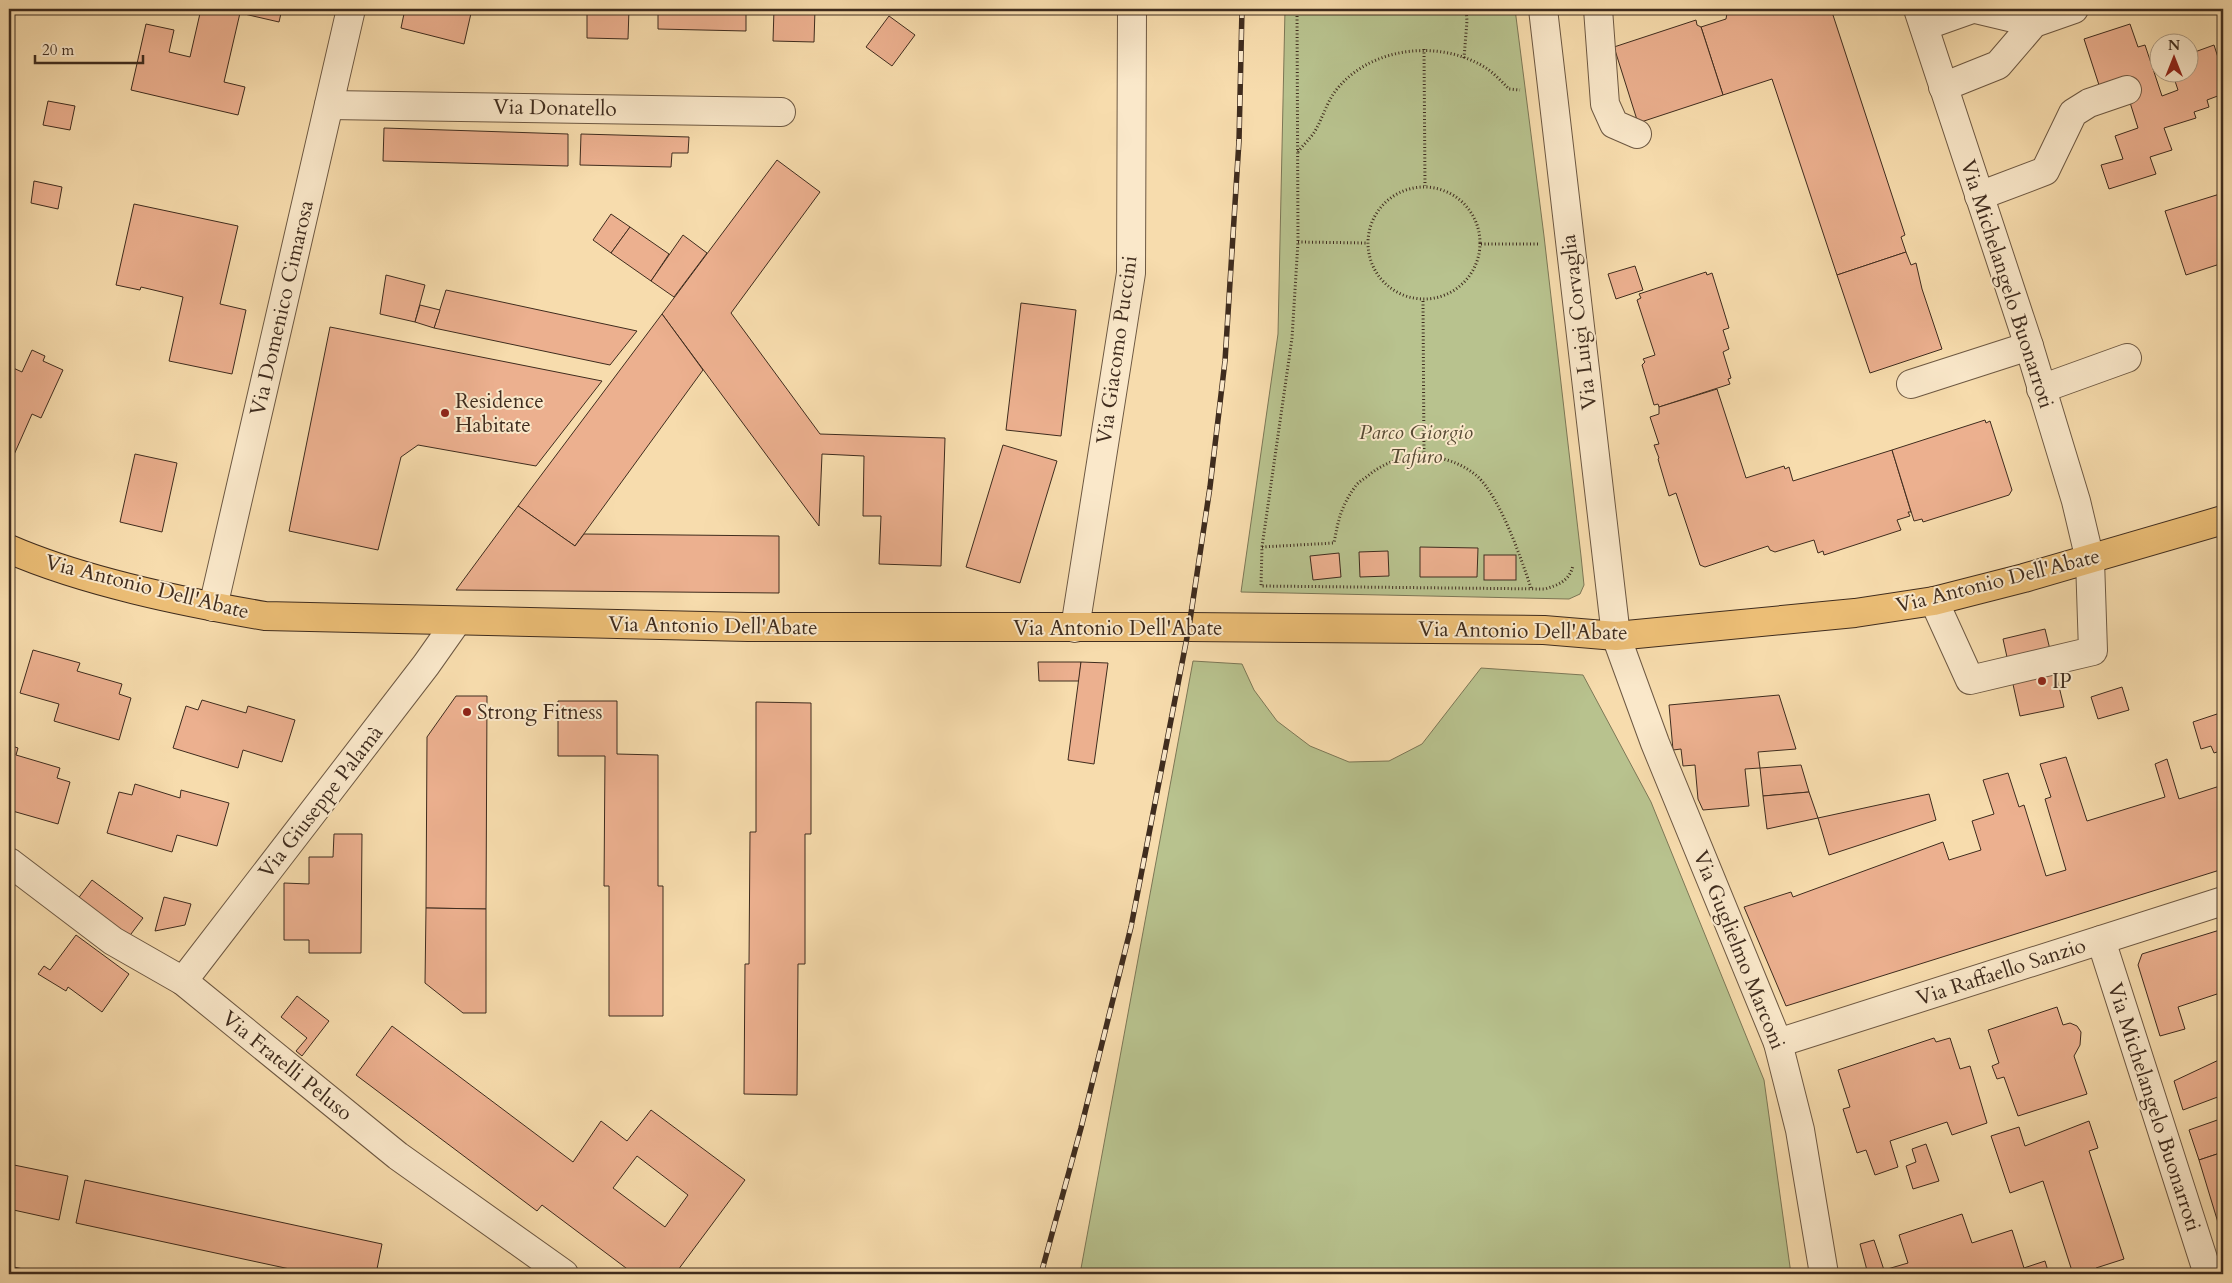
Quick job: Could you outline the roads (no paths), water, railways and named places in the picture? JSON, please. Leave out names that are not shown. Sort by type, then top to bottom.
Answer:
[{"type":"main road","name":"Via Antonio Dell'Abate","points":[[9,549],[39,562],[212,607],[265,616],[456,622],[748,627],[1199,627],[1544,630],[1616,636],[1855,612],[1934,601],[2090,560],[2223,520]]},
{"type":"street","name":"Via Domenico Cimarosa","points":[[212,607],[350,9]]},
{"type":"street","name":"Via Giacomo Puccini","points":[[1075,628],[1131,273],[1132,9]]},
{"type":"street","points":[[1598,9],[1605,104],[1614,124],[1637,134]]},
{"type":"street","points":[[1921,17],[1974,9],[2034,23]]},
{"type":"street","points":[[1943,86],[1998,65],[2034,23],[2074,9]]},
{"type":"street","name":"Via Luigi Corvaglia","points":[[1546,10],[1616,636]]},
{"type":"street","name":"Via Michelangelo Buonarroti","points":[[1921,17],[2028,346],[2076,502],[2090,560],[2092,651],[1970,680],[1934,601]]},
{"type":"street","points":[[1979,196],[2046,171],[2073,113],[2089,103],[2127,90]]},
{"type":"street","name":"Via Donatello","points":[[329,105],[781,112]]},
{"type":"street","points":[[1911,384],[2028,346]]},
{"type":"street","points":[[2041,389],[2127,358]]},
{"type":"street","name":"Via Giuseppe Palamà","points":[[183,981],[420,673],[456,622]]},
{"type":"street","name":"Via Guglielmo Marconi","points":[[1616,636],[1655,743],[1778,1043],[1800,1130],[1824,1274]]},
{"type":"street","name":"Via Fratelli Peluso","points":[[9,862],[113,941],[183,981],[398,1156],[564,1274]]},
{"type":"street","name":"Via Raffaello Sanzio","points":[[1778,1043],[2223,901]]},
{"type":"street","name":"Via Michelangelo Buonarroti","points":[[2101,940],[2208,1274]]},
{"type":"railway","points":[[1041,1274],[1081,1128],[1131,927],[1189,627],[1210,487],[1225,361],[1239,141],[1242,9]]},
{"type":"place","name":"Residence Habitate","points":[[445,413]]},
{"type":"place","name":"IP","points":[[2042,681]]},
{"type":"place","name":"Strong Fitness","points":[[467,712]]},
{"type":"park label","name":"Parco Giorgio Tafuro","points":[[1416,444]]}]
